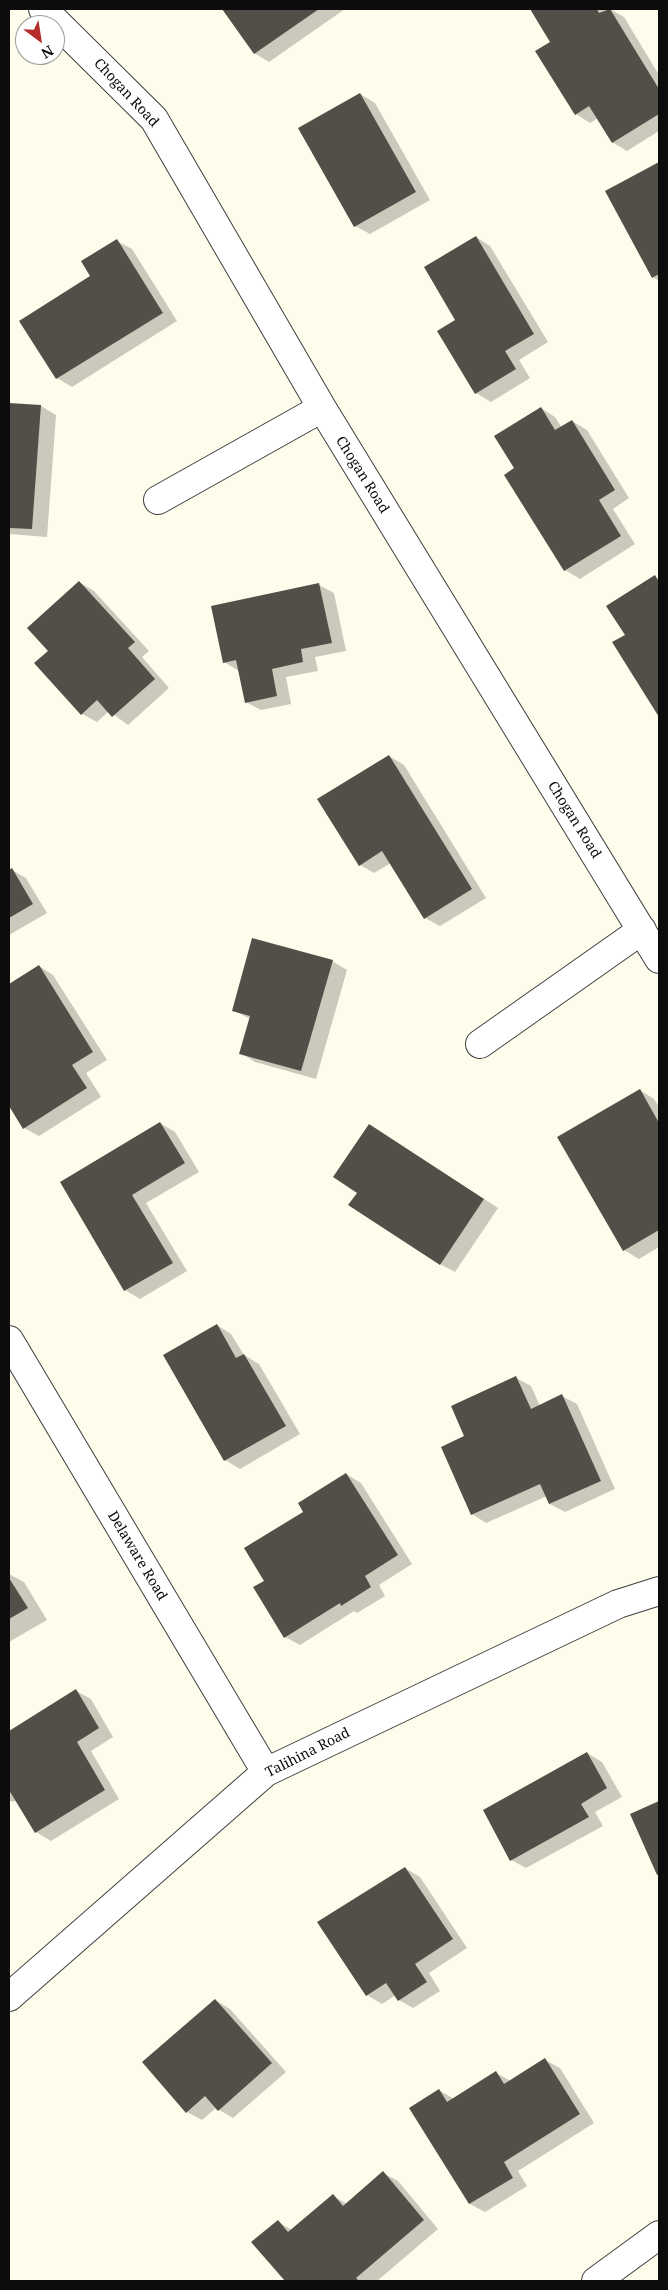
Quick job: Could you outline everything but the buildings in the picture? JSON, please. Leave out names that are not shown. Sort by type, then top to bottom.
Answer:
[{"type":"street","name":"Chogan Road","points":[[43,9],[154,119],[322,408],[659,959]]},
{"type":"street","points":[[158,500],[322,408]]},
{"type":"street","points":[[480,1044],[642,930]]},
{"type":"street","name":"Delaware Road","points":[[9,1340],[266,1772]]},
{"type":"street","name":"Talihina Road","points":[[9,1997],[266,1772],[618,1604],[659,1591]]},
{"type":"street","points":[[596,2281],[659,2235]]}]
